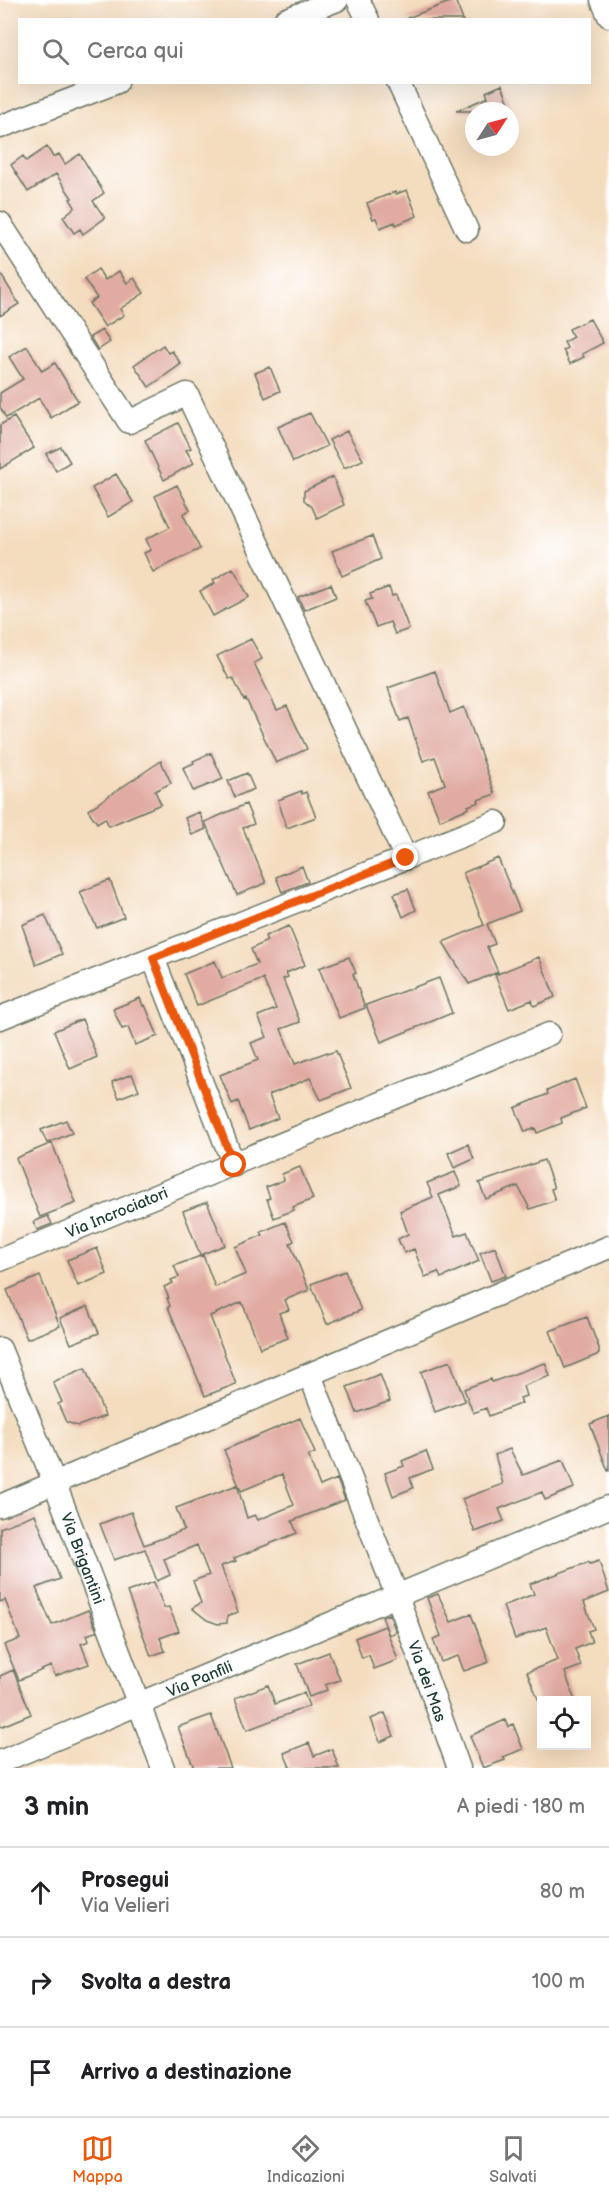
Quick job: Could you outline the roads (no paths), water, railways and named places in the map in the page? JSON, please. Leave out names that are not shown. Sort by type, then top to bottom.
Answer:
[{"type":"street","points":[[290,18],[337,0]]},
{"type":"street","points":[[358,0],[367,18]]},
{"type":"street","points":[[602,0],[609,16]]},
{"type":"street","points":[[0,127],[112,84]]},
{"type":"street","points":[[399,84],[467,230]]},
{"type":"street","points":[[0,224],[129,422],[187,394],[406,858]]},
{"type":"street","points":[[0,1018],[496,822]]},
{"type":"street","points":[[153,958],[234,1165]]},
{"type":"street","name":"Via Incrociatori","points":[[0,1260],[549,1034]]},
{"type":"street","points":[[0,1506],[609,1247]]},
{"type":"street","name":"Via Brigantini","points":[[0,1349],[55,1484],[163,1768]]},
{"type":"street","name":"Via dei Mas","points":[[310,1375],[397,1596],[459,1768]]},
{"type":"street","name":"Via Panfili","points":[[0,1761],[609,1507]]}]
